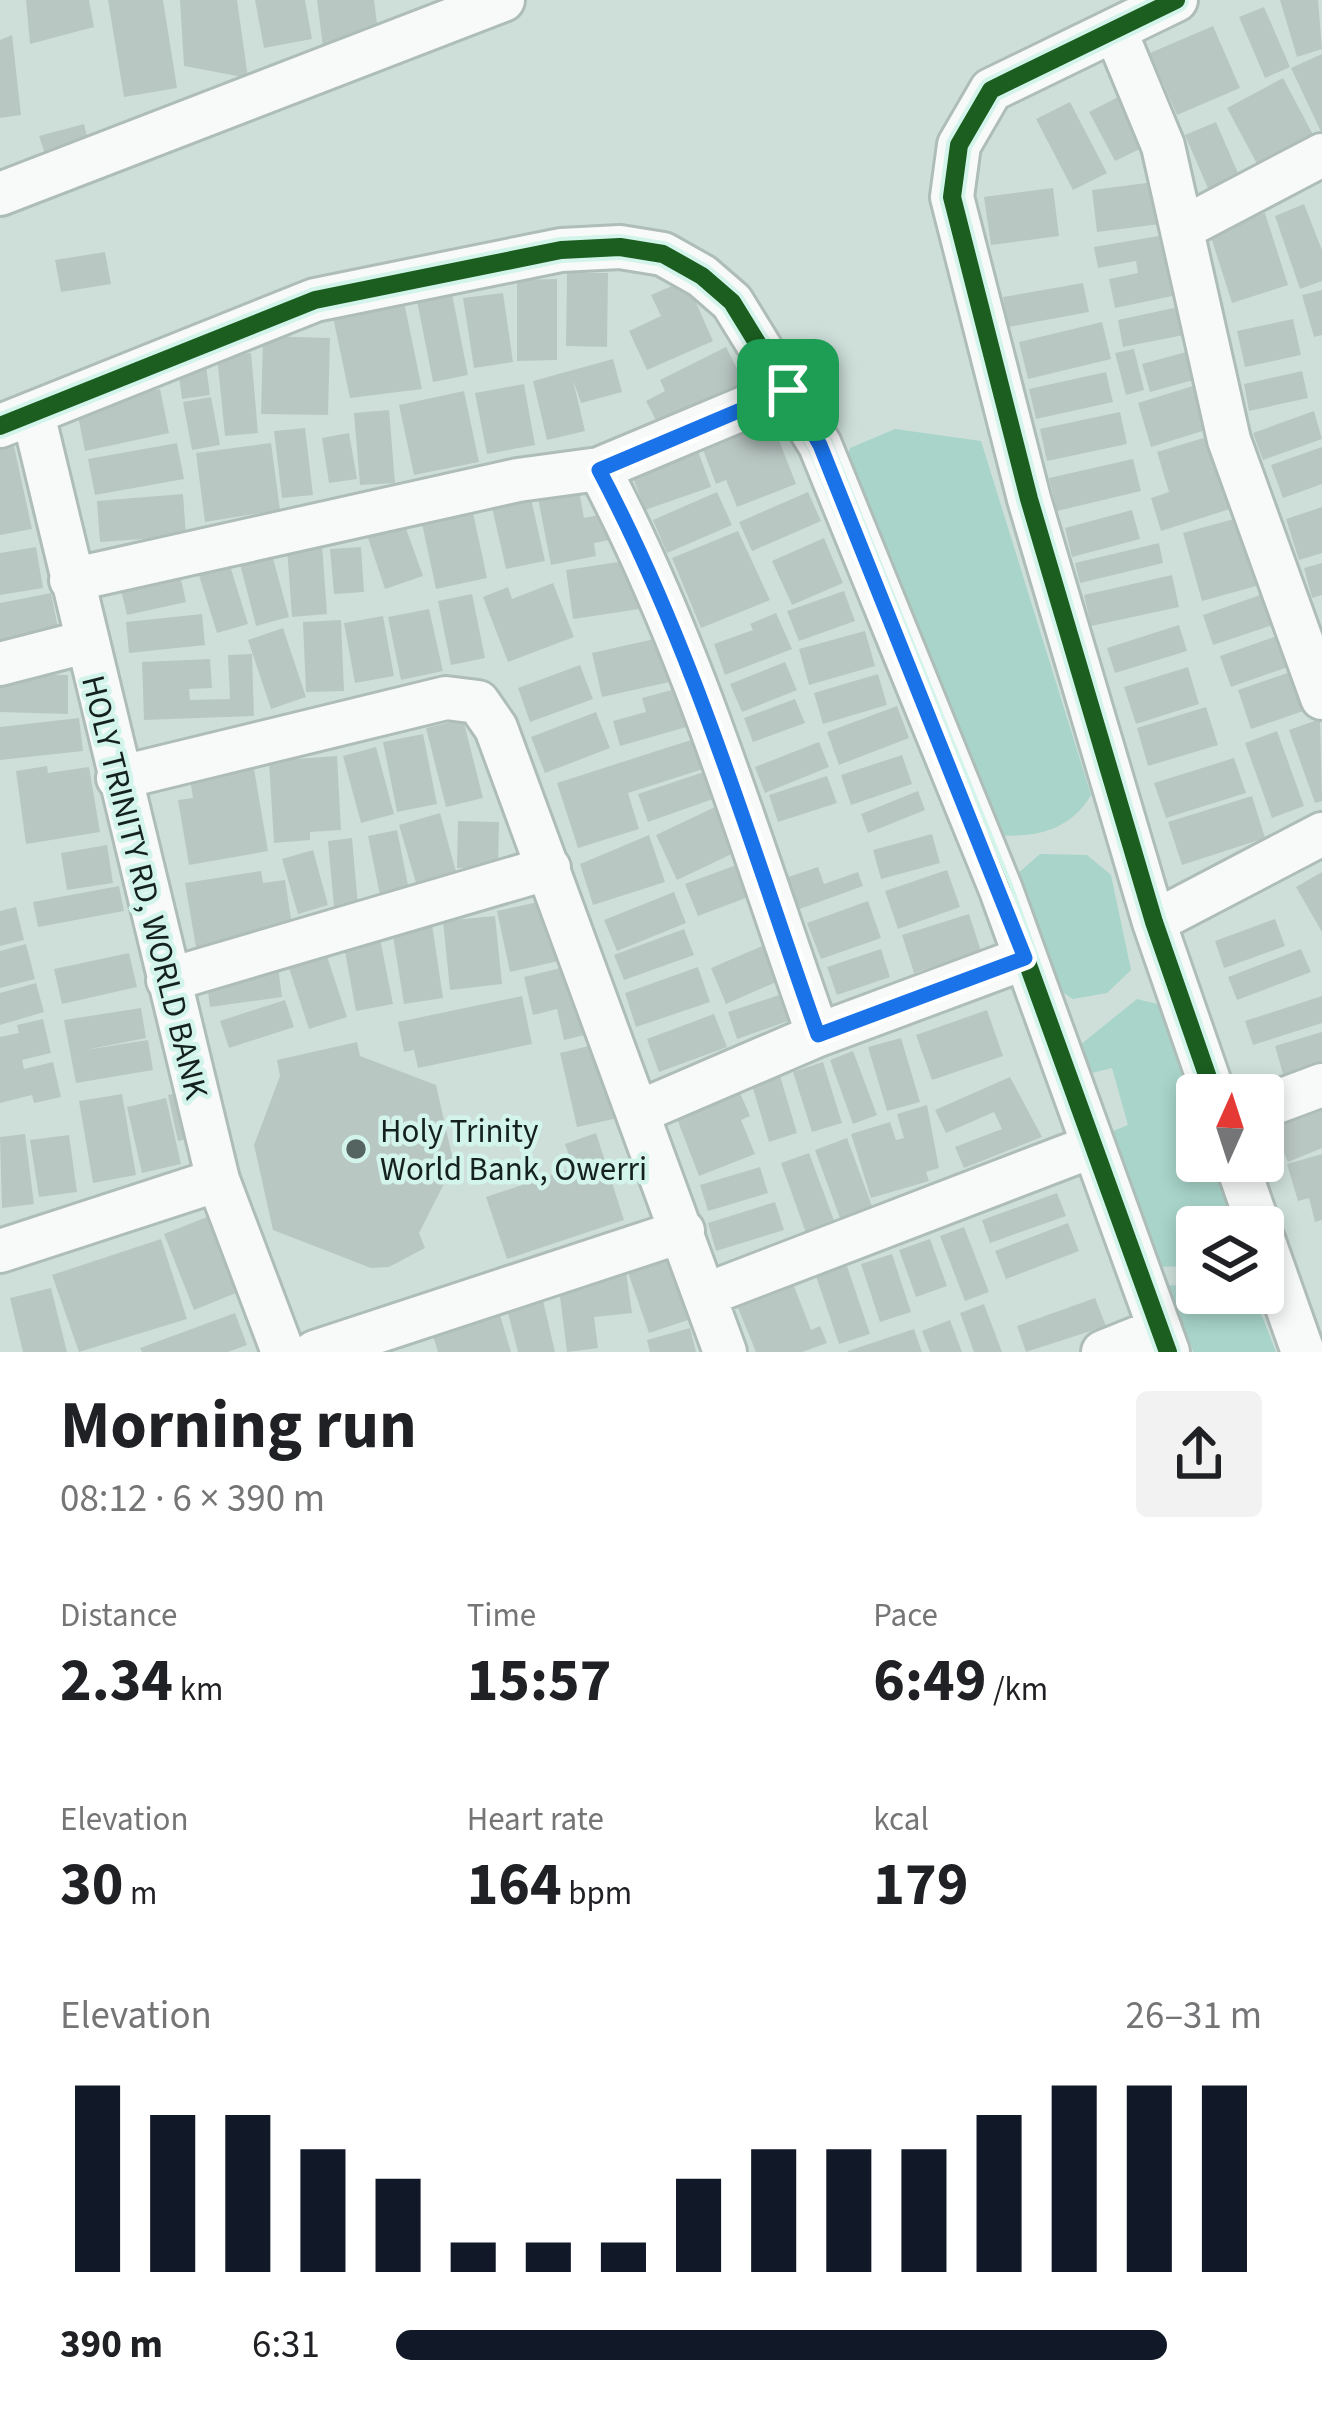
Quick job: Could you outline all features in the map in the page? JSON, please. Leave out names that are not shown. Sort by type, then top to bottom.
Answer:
[{"type":"street","points":[[0,194],[503,0]]},
{"type":"street","points":[[1176,0],[991,90],[959,145],[952,197],[1024,479],[1154,922],[1207,1074]]},
{"type":"street","points":[[1115,30],[1163,146],[1185,227],[1228,440],[1322,698]]},
{"type":"street","points":[[1185,227],[1322,154]]},
{"type":"street","points":[[17,420],[315,301],[561,250],[620,247],[663,254],[732,302],[820,445],[1025,958],[1164,1341],[1103,1352]]},
{"type":"street","points":[[70,580],[518,480],[599,470],[788,390]]},
{"type":"street","name":"HOLY TRINITY RD, WORLD BANK","points":[[17,420],[70,580],[218,1180],[283,1352]]},
{"type":"street","points":[[599,470],[634,535],[690,678],[818,1035]]},
{"type":"street","points":[[0,664],[85,642]]},
{"type":"street","points":[[118,778],[446,698],[478,702],[496,728],[641,1111],[725,1352]]},
{"type":"street","points":[[1154,922],[1322,834]]},
{"type":"street","points":[[168,980],[549,868]]},
{"type":"street","points":[[641,1111],[818,1035],[1025,958]]},
{"type":"street","points":[[1284,1099],[1322,1085]]},
{"type":"street","points":[[705,1294],[1093,1146]]},
{"type":"street","points":[[0,1251],[218,1180]]},
{"type":"street","points":[[315,1352],[683,1231]]},
{"type":"street","points":[[1284,1298],[1303,1352]]},
{"type":"green space","points":[[895,429],[981,441],[1091,795],[1070,819],[1044,832],[982,833],[842,479],[850,448]]},
{"type":"green space","points":[[1040,854],[1087,855],[1111,875],[1131,970],[1107,993],[1073,999],[1050,984],[1015,876]]},
{"type":"green space","points":[[1137,999],[1161,1005],[1186,1074],[1176,1074],[1176,1182],[1223,1182],[1232,1206],[1176,1206],[1176,1266],[1150,1267],[1103,1135],[1128,1125],[1112,1068],[1084,1075],[1074,1050]]},
{"type":"green space","points":[[1163,1285],[1176,1285],[1176,1314],[1261,1314],[1276,1352],[1193,1352],[1191,1344],[1176,1341]]},
{"type":"building","points":[[26,0],[89,0],[94,27],[30,44]]},
{"type":"building","points":[[108,0],[163,0],[177,88],[124,97]]},
{"type":"building","points":[[180,0],[237,0],[248,78],[184,66]]},
{"type":"building","points":[[255,0],[305,0],[312,39],[264,48]]},
{"type":"building","points":[[317,0],[374,0],[379,40],[323,47]]},
{"type":"building","points":[[1280,0],[1318,0],[1322,49],[1297,57]]},
{"type":"building","points":[[1264,7],[1290,67],[1265,78],[1239,17]]},
{"type":"building","points":[[1213,26],[1240,88],[1177,115],[1150,53]]},
{"type":"building","points":[[12,35],[21,115],[0,118],[0,40]]},
{"type":"building","points":[[1322,54],[1322,134],[1291,68]]},
{"type":"building","points":[[1283,78],[1318,144],[1262,173],[1227,108]]},
{"type":"building","points":[[1120,96],[1146,146],[1115,161],[1089,112]]},
{"type":"building","points":[[1070,102],[1107,173],[1073,190],[1036,119]]},
{"type":"building","points":[[1216,122],[1244,187],[1213,200],[1185,135]]},
{"type":"building","points":[[84,124],[89,145],[47,160],[39,136]]},
{"type":"building","points":[[1162,181],[1168,223],[1097,232],[1092,190]]},
{"type":"building","points":[[1053,188],[1059,236],[991,245],[984,197]]},
{"type":"building","points":[[1304,204],[1322,250],[1322,281],[1300,289],[1275,216]]},
{"type":"building","points":[[1265,213],[1288,285],[1232,303],[1209,231]]},
{"type":"building","points":[[1170,234],[1182,294],[1115,308],[1109,279],[1138,273],[1136,261],[1098,268],[1094,247]]},
{"type":"building","points":[[105,252],[111,284],[61,292],[55,260]]},
{"type":"building","points":[[567,273],[608,273],[607,347],[566,346]]},
{"type":"building","points":[[557,279],[557,360],[517,361],[517,280]]},
{"type":"building","points":[[686,280],[713,341],[647,370],[629,331],[661,316],[651,295]]},
{"type":"building","points":[[1083,283],[1089,312],[1008,327],[1003,297]]},
{"type":"building","points":[[1322,290],[1322,335],[1314,337],[1302,295]]},
{"type":"building","points":[[503,293],[513,362],[474,368],[463,298]]},
{"type":"building","points":[[452,294],[468,375],[433,382],[417,301]]},
{"type":"building","points":[[404,302],[422,389],[350,398],[333,317]]},
{"type":"building","points":[[1183,306],[1189,334],[1123,347],[1118,320]]},
{"type":"building","points":[[1293,319],[1301,355],[1245,367],[1237,331]]},
{"type":"building","points":[[1102,322],[1111,359],[1028,379],[1019,342]]},
{"type":"building","points":[[263,336],[330,338],[328,415],[261,414]]},
{"type":"building","points":[[726,347],[744,382],[659,426],[646,401],[665,391],[660,380]]},
{"type":"building","points":[[1134,349],[1144,390],[1126,395],[1115,353]]},
{"type":"building","points":[[1190,351],[1197,379],[1150,392],[1142,364]]},
{"type":"building","points":[[251,353],[258,433],[225,436],[217,356]]},
{"type":"building","points":[[205,358],[210,395],[182,399],[177,362]]},
{"type":"building","points":[[613,359],[622,392],[581,403],[573,380],[585,431],[547,440],[533,381]]},
{"type":"building","points":[[1302,371],[1308,398],[1249,411],[1244,384]]},
{"type":"building","points":[[1106,372],[1113,402],[1036,419],[1029,389]]},
{"type":"building","points":[[524,384],[535,445],[487,454],[475,393]]},
{"type":"building","points":[[1196,385],[1209,429],[1151,447],[1138,403]]},
{"type":"building","points":[[160,389],[169,433],[85,451],[76,406]]},
{"type":"building","points":[[464,391],[479,462],[414,475],[399,405]]},
{"type":"building","points":[[211,397],[220,445],[192,450],[183,402]]},
{"type":"building","points":[[389,410],[395,483],[360,485],[354,413]]},
{"type":"building","points":[[1314,411],[1322,439],[1263,460],[1253,433]]},
{"type":"building","points":[[1120,412],[1127,444],[1047,461],[1040,429]]},
{"type":"building","points":[[771,420],[796,484],[737,507],[726,480],[716,484],[702,447]]},
{"type":"building","points":[[305,428],[313,495],[282,498],[274,431]]},
{"type":"building","points":[[11,432],[32,529],[0,535],[0,434]]},
{"type":"building","points":[[349,433],[357,479],[329,483],[322,438]]},
{"type":"building","points":[[1210,436],[1236,507],[1161,531],[1151,498],[1169,492],[1157,452]]},
{"type":"building","points":[[177,443],[184,479],[95,495],[88,459]]},
{"type":"building","points":[[271,443],[280,510],[205,522],[196,453]]},
{"type":"building","points":[[1322,447],[1322,484],[1283,498],[1271,465]]},
{"type":"building","points":[[698,451],[711,487],[645,510],[632,475]]},
{"type":"building","points":[[1133,459],[1141,491],[1057,511],[1049,478]]},
{"type":"building","points":[[578,485],[584,518],[608,513],[614,539],[594,543],[596,556],[551,565],[537,493]]},
{"type":"building","points":[[717,492],[732,525],[667,553],[653,520]]},
{"type":"building","points":[[808,492],[821,521],[752,551],[739,522]]},
{"type":"building","points":[[183,494],[186,536],[100,542],[97,501]]},
{"type":"building","points":[[530,494],[545,561],[506,569],[491,503]]},
{"type":"building","points":[[1322,507],[1322,553],[1299,560],[1286,519]]},
{"type":"building","points":[[472,508],[487,578],[436,589],[421,519]]},
{"type":"building","points":[[1132,510],[1140,539],[1072,557],[1065,528]]},
{"type":"building","points":[[1241,517],[1260,585],[1202,601],[1183,533]]},
{"type":"building","points":[[403,520],[423,576],[385,589],[366,532]]},
{"type":"building","points":[[738,531],[770,600],[701,628],[672,558]]},
{"type":"building","points":[[824,538],[843,583],[792,605],[772,561]]},
{"type":"building","points":[[1159,543],[1163,563],[1080,583],[1075,563]]},
{"type":"building","points":[[322,545],[327,614],[292,617],[287,548]]},
{"type":"building","points":[[36,547],[43,588],[0,595],[0,553]]},
{"type":"building","points":[[361,547],[364,592],[334,594],[330,549]]},
{"type":"building","points":[[271,551],[289,617],[256,626],[239,560]]},
{"type":"building","points":[[228,559],[248,624],[217,633],[197,569]]},
{"type":"building","points":[[638,559],[646,608],[573,619],[566,570]]},
{"type":"building","points":[[177,561],[186,602],[127,615],[117,573]]},
{"type":"building","points":[[1322,563],[1322,595],[1312,598],[1304,568]]},
{"type":"building","points":[[1172,575],[1179,607],[1091,626],[1084,595]]},
{"type":"building","points":[[553,583],[574,637],[508,662],[483,597],[508,587],[512,599]]},
{"type":"building","points":[[844,591],[855,621],[799,641],[787,611]]},
{"type":"building","points":[[51,593],[59,633],[0,644],[0,603]]},
{"type":"building","points":[[1266,593],[1276,624],[1213,645],[1203,615]]},
{"type":"building","points":[[472,594],[485,658],[451,665],[438,601]]},
{"type":"building","points":[[429,609],[443,671],[401,680],[388,617]]},
{"type":"building","points":[[776,613],[792,649],[725,675],[714,644],[753,630],[750,624]]},
{"type":"building","points":[[202,614],[205,645],[129,653],[126,622]]},
{"type":"building","points":[[383,616],[394,676],[355,683],[344,623]]},
{"type":"building","points":[[341,620],[344,691],[306,692],[303,622]]},
{"type":"building","points":[[1179,625],[1187,651],[1115,673],[1107,648]]},
{"type":"building","points":[[283,628],[306,697],[271,709],[248,640]]},
{"type":"building","points":[[865,631],[875,666],[809,685],[799,649]]},
{"type":"building","points":[[1277,636],[1288,667],[1231,687],[1220,656]]},
{"type":"building","points":[[663,637],[674,681],[602,697],[592,653]]},
{"type":"building","points":[[252,654],[254,716],[144,720],[142,662],[210,659],[212,688],[189,689],[190,700],[230,699],[228,655]]},
{"type":"building","points":[[785,662],[797,690],[742,712],[730,684]]},
{"type":"building","points":[[580,665],[593,699],[530,722],[518,688]]},
{"type":"building","points":[[1188,667],[1199,704],[1136,724],[1124,687]]},
{"type":"building","points":[[1299,669],[1312,708],[1251,729],[1238,690]]},
{"type":"building","points":[[0,674],[68,675],[68,714],[0,712]]},
{"type":"building","points":[[878,674],[887,705],[823,724],[814,693]]},
{"type":"building","points":[[679,688],[690,726],[620,746],[613,721],[646,712],[642,698]]},
{"type":"building","points":[[795,699],[805,723],[753,742],[744,718]]},
{"type":"building","points":[[897,706],[909,738],[839,765],[827,732]]},
{"type":"building","points":[[1206,707],[1218,745],[1148,766],[1137,728]]},
{"type":"building","points":[[596,712],[610,748],[545,773],[531,737]]},
{"type":"building","points":[[79,718],[83,751],[0,760],[0,727]]},
{"type":"building","points":[[463,719],[483,798],[446,807],[426,728]]},
{"type":"building","points":[[1320,719],[1322,801],[1315,803],[1289,730]]},
{"type":"building","points":[[1277,731],[1304,806],[1272,818],[1245,743]]},
{"type":"building","points":[[423,734],[437,804],[397,812],[383,742]]},
{"type":"building","points":[[694,739],[703,769],[628,793],[639,829],[578,848],[557,783]]},
{"type":"building","points":[[819,742],[829,767],[765,793],[755,767]]},
{"type":"building","points":[[376,747],[394,814],[361,823],[343,756]]},
{"type":"building","points":[[902,755],[912,784],[851,805],[841,775]]},
{"type":"building","points":[[337,756],[341,830],[310,832],[310,840],[274,843],[269,761]]},
{"type":"building","points":[[1234,758],[1246,793],[1166,818],[1154,783]]},
{"type":"building","points":[[253,763],[268,851],[189,865],[178,800],[193,798],[189,773]]},
{"type":"building","points":[[47,766],[48,773],[89,767],[100,832],[26,844],[16,771]]},
{"type":"building","points":[[704,772],[713,799],[648,822],[638,794]]},
{"type":"building","points":[[827,776],[837,803],[778,822],[769,795]]},
{"type":"building","points":[[918,791],[925,810],[868,833],[861,814]]},
{"type":"building","points":[[1252,796],[1265,838],[1182,865],[1168,822]]},
{"type":"building","points":[[715,807],[736,852],[677,880],[656,835]]},
{"type":"building","points":[[440,813],[458,879],[418,890],[399,825]]},
{"type":"building","points":[[458,821],[499,822],[498,869],[457,868]]},
{"type":"building","points":[[397,830],[410,895],[381,900],[368,836]]},
{"type":"building","points":[[932,834],[940,863],[881,879],[873,850]]},
{"type":"building","points":[[649,835],[665,882],[593,905],[580,864]]},
{"type":"building","points":[[352,838],[358,905],[334,907],[328,841]]},
{"type":"building","points":[[107,845],[113,883],[67,890],[61,853]]},
{"type":"building","points":[[313,850],[328,905],[298,914],[282,859]]},
{"type":"building","points":[[739,864],[751,896],[698,916],[685,884]]},
{"type":"building","points":[[818,867],[824,884],[858,872],[863,886],[797,910],[785,878]]},
{"type":"building","points":[[947,870],[960,907],[898,929],[885,891]]},
{"type":"building","points":[[261,871],[263,883],[285,880],[293,931],[196,947],[185,883]]},
{"type":"building","points":[[1322,872],[1322,932],[1296,887]]},
{"type":"building","points":[[119,886],[124,911],[38,927],[33,902]]},
{"type":"building","points":[[674,892],[686,923],[617,951],[604,920]]},
{"type":"building","points":[[543,901],[563,960],[510,972],[497,911]]},
{"type":"building","points":[[868,901],[881,938],[821,959],[807,923]]},
{"type":"building","points":[[16,907],[24,940],[0,946],[0,911]]},
{"type":"building","points":[[969,914],[981,951],[914,973],[902,935]]},
{"type":"building","points":[[495,916],[502,984],[450,990],[443,921]]},
{"type":"building","points":[[1275,919],[1285,946],[1224,968],[1215,941]]},
{"type":"building","points":[[432,924],[443,998],[404,1004],[392,930]]},
{"type":"building","points":[[684,929],[694,955],[624,980],[614,955]]},
{"type":"building","points":[[379,934],[393,1004],[356,1011],[343,941]]},
{"type":"building","points":[[26,944],[35,979],[0,988],[0,951]]},
{"type":"building","points":[[767,944],[783,979],[726,1004],[711,968]]},
{"type":"building","points":[[881,949],[890,977],[837,995],[827,967]]},
{"type":"building","points":[[1301,949],[1311,972],[1237,1000],[1228,977]]},
{"type":"building","points":[[325,950],[347,1017],[309,1029],[287,962]]},
{"type":"building","points":[[129,953],[137,987],[62,1004],[54,969]]},
{"type":"building","points":[[577,964],[593,1033],[564,1040],[557,1009],[533,1015],[524,977]]},
{"type":"building","points":[[278,966],[282,997],[210,1007],[206,976]]},
{"type":"building","points":[[698,967],[710,1002],[636,1027],[625,993]]},
{"type":"building","points":[[36,983],[44,1012],[0,1025],[0,993]]},
{"type":"building","points":[[785,993],[794,1019],[737,1039],[728,1012]]},
{"type":"building","points":[[522,996],[532,1044],[418,1068],[414,1050],[404,1052],[398,1022]]},
{"type":"building","points":[[1322,996],[1322,1023],[1253,1045],[1245,1021]]},
{"type":"building","points":[[285,1000],[294,1027],[229,1048],[220,1021]]},
{"type":"building","points":[[141,1008],[146,1038],[85,1050],[148,1040],[153,1070],[76,1083],[64,1020]]},
{"type":"building","points":[[987,1010],[1003,1056],[932,1080],[916,1035]]},
{"type":"building","points":[[714,1014],[727,1047],[659,1072],[647,1039]]},
{"type":"building","points":[[43,1019],[51,1053],[22,1060],[24,1069],[53,1062],[61,1097],[34,1103],[32,1095],[0,1103],[0,1037],[19,1033],[17,1025]]},
{"type":"building","points":[[1322,1032],[1322,1063],[1283,1074],[1275,1046]]},
{"type":"building","points":[[901,1038],[920,1102],[887,1111],[868,1047]]},
{"type":"building","points":[[357,1042],[360,1056],[436,1085],[454,1164],[419,1233],[425,1248],[389,1267],[371,1268],[273,1230],[254,1145],[280,1076],[277,1060]]},
{"type":"building","points":[[601,1043],[618,1118],[577,1127],[560,1053]]},
{"type":"building","points":[[853,1051],[877,1115],[853,1124],[830,1060]]},
{"type":"building","points":[[823,1062],[842,1123],[812,1132],[793,1072]]},
{"type":"building","points":[[780,1076],[797,1133],[769,1142],[752,1085]]},
{"type":"building","points":[[1010,1077],[1042,1137],[964,1168],[955,1147],[1002,1129],[994,1112],[946,1133],[935,1110]]},
{"type":"building","points":[[737,1086],[750,1116],[741,1120],[755,1154],[699,1176],[674,1111]]},
{"type":"building","points":[[185,1091],[195,1137],[178,1141],[168,1095]]},
{"type":"building","points":[[122,1094],[136,1175],[93,1183],[79,1101]]},
{"type":"building","points":[[166,1098],[181,1164],[142,1173],[127,1107]]},
{"type":"building","points":[[1322,1099],[1322,1148],[1288,1162],[1284,1114]]},
{"type":"building","points":[[927,1105],[939,1168],[926,1172],[929,1181],[871,1198],[851,1134],[890,1122],[896,1140],[904,1138],[897,1114]]},
{"type":"building","points":[[596,1133],[624,1220],[507,1259],[486,1197],[573,1168],[565,1144]]},
{"type":"building","points":[[25,1134],[34,1204],[2,1208],[0,1137]]},
{"type":"building","points":[[69,1135],[77,1192],[39,1197],[30,1140]]},
{"type":"building","points":[[847,1138],[873,1209],[841,1221],[815,1150]]},
{"type":"building","points":[[809,1153],[836,1226],[807,1236],[781,1163]]},
{"type":"building","points":[[1322,1154],[1322,1220],[1315,1222],[1309,1198],[1298,1201],[1287,1164]]},
{"type":"building","points":[[760,1167],[768,1193],[708,1211],[700,1185]]},
{"type":"building","points":[[1057,1193],[1066,1216],[990,1243],[982,1220]]},
{"type":"building","points":[[775,1202],[784,1230],[716,1251],[708,1223]]},
{"type":"building","points":[[207,1217],[236,1293],[194,1310],[164,1234]]},
{"type":"building","points":[[1068,1223],[1079,1251],[1006,1279],[995,1251]]},
{"type":"building","points":[[964,1227],[989,1292],[965,1301],[940,1236]]},
{"type":"building","points":[[161,1239],[187,1319],[79,1352],[52,1275]]},
{"type":"building","points":[[930,1239],[947,1286],[916,1297],[899,1250]]},
{"type":"building","points":[[664,1251],[688,1320],[649,1333],[625,1264]]},
{"type":"building","points":[[892,1254],[911,1312],[880,1322],[861,1264]]},
{"type":"building","points":[[847,1266],[870,1334],[839,1344],[816,1276]]},
{"type":"building","points":[[626,1272],[632,1313],[594,1317],[598,1348],[567,1352],[558,1281]]},
{"type":"building","points":[[794,1286],[811,1330],[820,1326],[827,1343],[802,1352],[756,1352],[738,1308]]},
{"type":"building","points":[[51,1288],[67,1352],[23,1352],[10,1298]]},
{"type":"building","points":[[542,1296],[555,1352],[518,1352],[506,1305]]},
{"type":"building","points":[[1095,1298],[1106,1326],[1026,1352],[1017,1326]]},
{"type":"building","points":[[984,1304],[1002,1352],[974,1352],[960,1313]]},
{"type":"building","points":[[235,1313],[247,1345],[228,1352],[142,1352],[140,1348]]},
{"type":"building","points":[[500,1315],[511,1352],[438,1352],[433,1336]]},
{"type":"building","points":[[950,1320],[962,1352],[930,1352],[922,1331]]},
{"type":"building","points":[[690,1328],[696,1352],[650,1352],[647,1340]]},
{"type":"building","points":[[914,1329],[922,1352],[848,1352],[848,1351]]},
{"type":"cycle path","points":[[1176,0],[991,90],[959,145],[952,197],[1029,499],[1154,922],[1207,1074]]},
{"type":"cycle path","points":[[0,426],[315,300],[561,250],[620,247],[663,254],[702,276],[732,302],[820,445],[1001,890],[1168,1352]]},
{"type":"place","name":"Holy Trinity World Bank, Owerri","points":[[356,1149]]},
{"type":"route","points":[[788,390],[820,445],[1025,958],[818,1035],[706,719],[634,535],[599,470],[788,390]]}]
